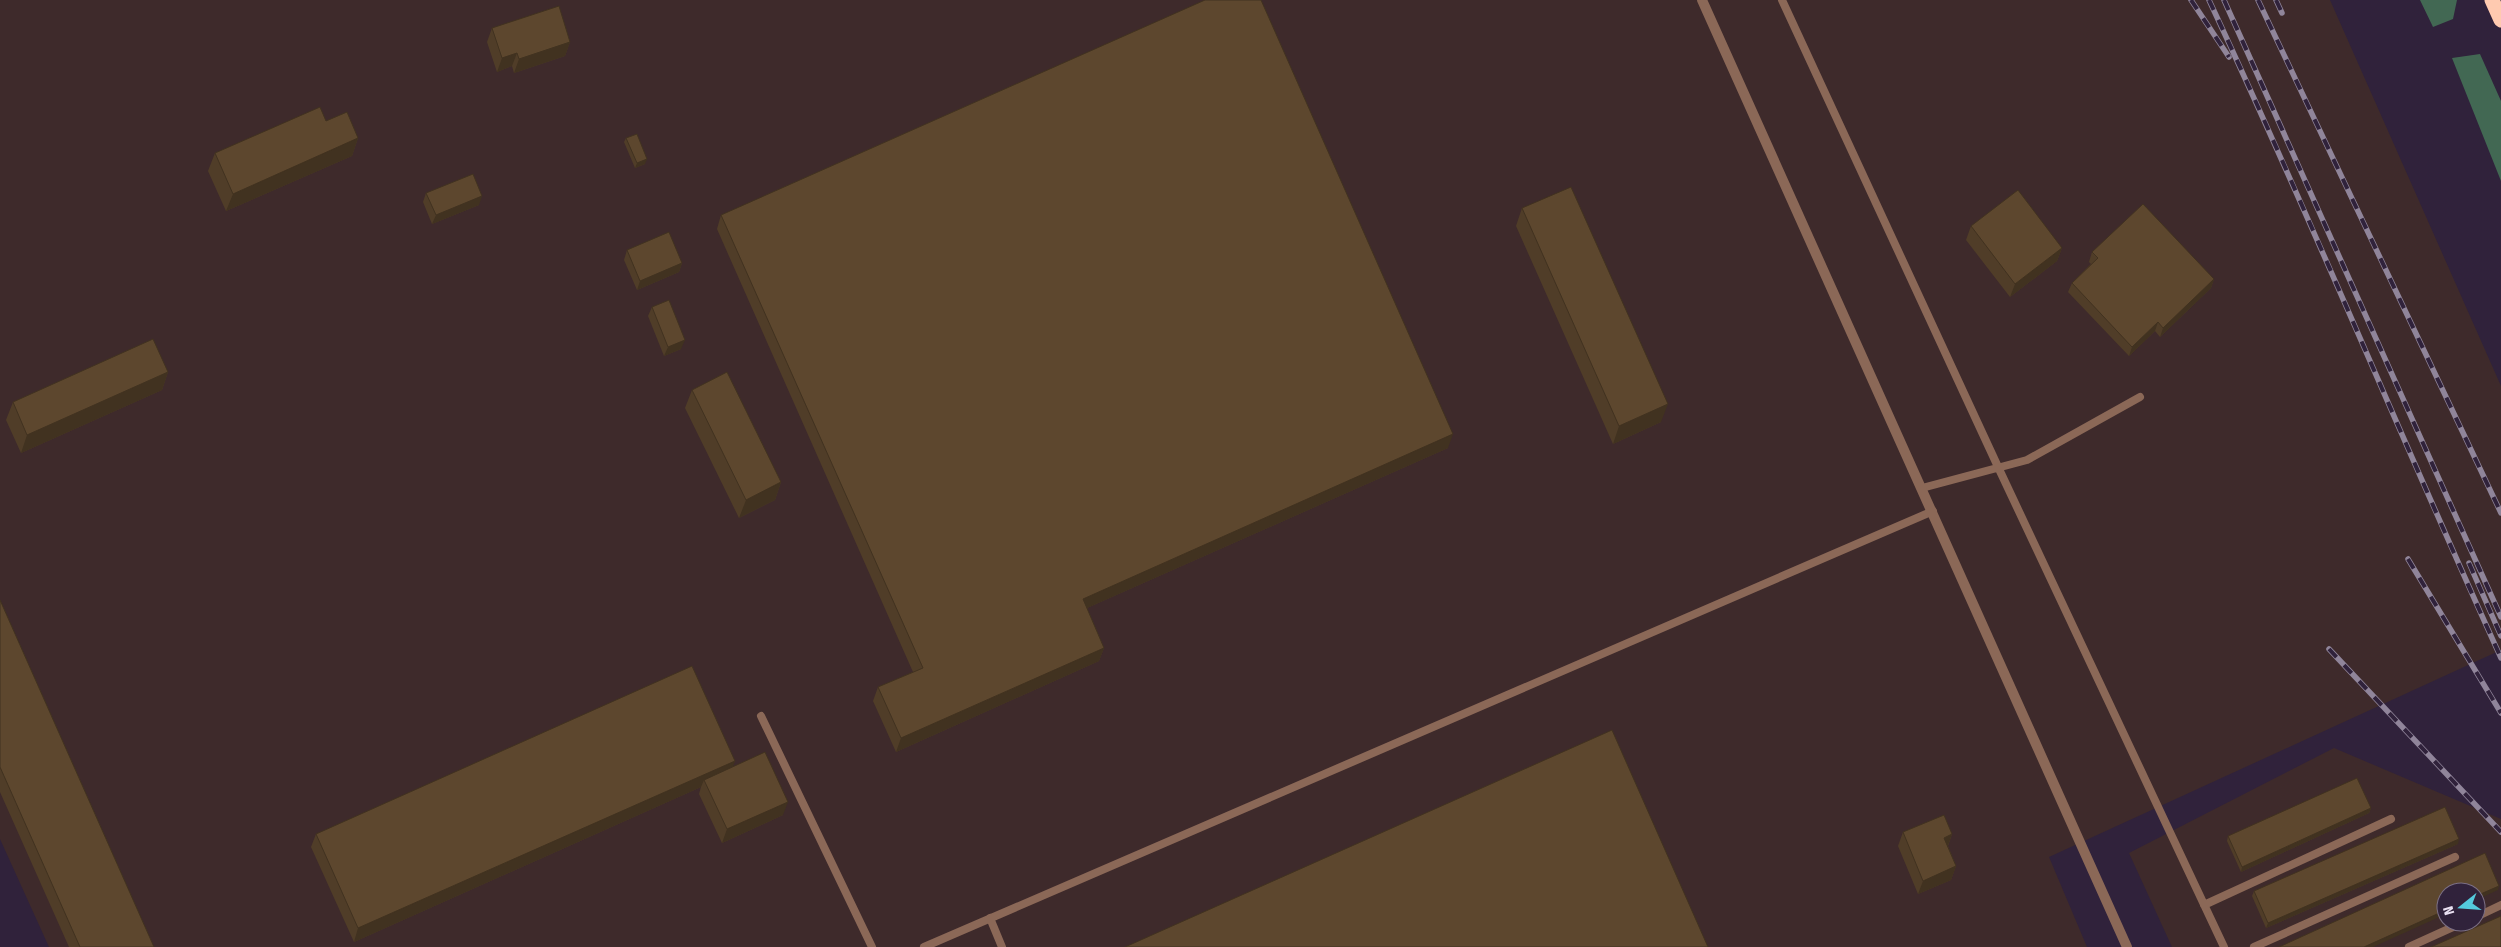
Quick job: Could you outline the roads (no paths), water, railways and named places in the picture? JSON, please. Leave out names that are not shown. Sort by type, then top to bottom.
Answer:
[{"type":"highway","points":[[2492,0],[2501,20]]},
{"type":"street","points":[[1702,0],[1933,511],[2127,947]]},
{"type":"lane","points":[[1782,0],[1999,469],[2224,947]]},
{"type":"lane","points":[[1922,488],[2027,460],[2140,397]]},
{"type":"lane","points":[[924,947],[1933,511]]},
{"type":"lane","points":[[761,716],[872,947]]},
{"type":"lane","points":[[2204,905],[2391,819]]},
{"type":"lane","points":[[2254,947],[2455,857]]},
{"type":"lane","points":[[2486,912],[2501,905]]},
{"type":"lane","points":[[990,918],[1002,947]]},
{"type":"lane","points":[[2409,947],[2442,932]]},
{"type":"railway","points":[[2191,0],[2229,57]]},
{"type":"railway","points":[[2209,0],[2284,164],[2501,658]]},
{"type":"railway","points":[[2224,0],[2501,617]]},
{"type":"railway","points":[[2258,0],[2501,513]]},
{"type":"railway","points":[[2276,0],[2282,13]]},
{"type":"railway","points":[[2408,559],[2501,713]]},
{"type":"railway","points":[[2469,563],[2501,636]]},
{"type":"railway","points":[[2329,649],[2501,832]]}]
